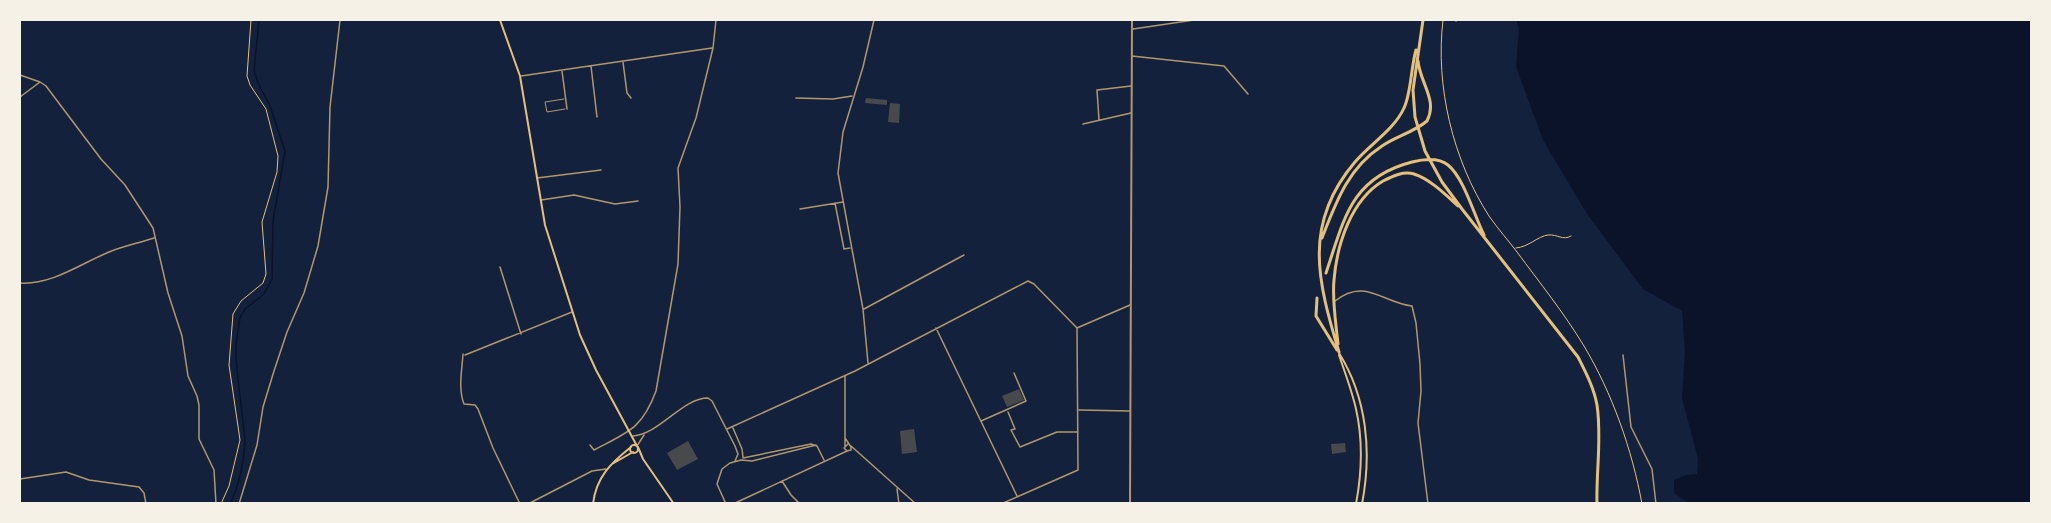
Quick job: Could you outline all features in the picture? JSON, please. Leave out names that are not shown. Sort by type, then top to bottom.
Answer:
[{"type":"main road","points":[[500,20],[520,76],[545,225],[572,312],[584,345],[643,459],[674,504]]},
{"type":"main road","points":[[1422,20],[1413,90],[1414,117],[1425,151],[1442,182],[1578,357],[1590,380],[1597,403],[1599,428],[1596,483],[1598,504]]},
{"type":"main road","points":[[1356,504],[1361,469],[1359,429],[1356,408],[1320,278],[1318,262],[1321,239],[1325,213],[1342,178],[1394,124],[1405,108],[1411,68],[1420,36]]},
{"type":"main road","points":[[1321,239],[1337,198],[1357,168],[1384,145],[1422,125],[1430,116],[1432,105],[1419,73],[1417,53]]},
{"type":"main road","points":[[1326,273],[1347,211],[1361,191],[1385,173],[1422,160],[1442,161],[1455,173],[1487,242]]},
{"type":"main road","points":[[1339,352],[1333,290],[1339,252],[1353,213],[1365,194],[1377,184],[1399,174],[1412,173],[1430,183],[1462,209]]},
{"type":"main road","points":[[1317,298],[1316,316],[1339,352],[1352,378],[1365,427],[1367,468],[1362,504]]},
{"type":"main road","points":[[631,436],[634,453],[643,459]]},
{"type":"main road","points":[[594,504],[596,489],[607,468],[631,446],[638,446]]},
{"type":"main road","points":[[607,468],[638,451],[638,446]]},
{"type":"street","points":[[238,504],[257,445],[263,407],[271,380],[287,332],[304,293],[318,246],[328,187],[330,107],[340,20]]},
{"type":"street","points":[[590,445],[594,450],[629,432],[648,411],[658,382],[678,264],[680,207],[678,168],[696,118],[713,48],[716,20]]},
{"type":"street","points":[[868,364],[863,309],[839,183],[840,150],[874,20]]},
{"type":"street","points":[[1130,504],[1132,20]]},
{"type":"street","points":[[1132,29],[1194,20]]},
{"type":"street","points":[[520,76],[713,48]]},
{"type":"street","points":[[1132,56],[1224,66],[1248,94]]},
{"type":"street","points":[[623,61],[627,93],[631,98]]},
{"type":"street","points":[[591,65],[597,117]]},
{"type":"street","points":[[562,70],[567,109]]},
{"type":"street","points":[[20,75],[46,86],[101,159],[125,185],[153,228],[168,293],[182,336],[188,376],[199,405],[199,440],[214,470],[216,504]]},
{"type":"street","points":[[20,96],[40,82]]},
{"type":"street","points":[[1099,120],[1098,89],[1132,86]]},
{"type":"street","points":[[796,98],[833,99],[853,96]]},
{"type":"street","points":[[1083,124],[1131,113]]},
{"type":"street","points":[[536,178],[601,170]]},
{"type":"street","points":[[540,200],[574,195],[615,204],[638,201]]},
{"type":"street","points":[[800,209],[843,202]]},
{"type":"street","points":[[835,203],[844,249],[852,247]]},
{"type":"street","points":[[20,283],[33,282],[74,270],[109,251],[155,238]]},
{"type":"street","points":[[863,309],[964,255]]},
{"type":"street","points":[[500,267],[520,334]]},
{"type":"street","points":[[727,429],[824,383],[845,376],[1028,281],[1034,284],[1077,328],[1078,470],[1001,504]]},
{"type":"street","points":[[1333,290],[1342,296]]},
{"type":"street","points":[[1334,303],[1342,296],[1369,291],[1412,306],[1420,364],[1421,391],[1418,423],[1428,504]]},
{"type":"street","points":[[1077,328],[1131,304]]},
{"type":"street","points":[[520,504],[492,448],[478,409],[475,405],[464,404],[462,399],[464,355],[572,312]]},
{"type":"street","points":[[936,328],[1017,497]]},
{"type":"street","points":[[1623,355],[1631,427],[1652,469],[1656,504]]},
{"type":"street","points":[[981,422],[1026,401],[1014,373]]},
{"type":"street","points":[[841,454],[844,447],[845,376]]},
{"type":"street","points":[[631,436],[644,434],[706,397],[712,401],[737,450],[738,458],[735,461]]},
{"type":"street","points":[[1078,410],[1131,411]]},
{"type":"street","points":[[1008,412],[1015,429],[1011,430],[1020,447],[1058,432],[1078,432]]},
{"type":"street","points":[[733,427],[742,448],[742,459]]},
{"type":"street","points":[[638,446],[644,434]]},
{"type":"street","points":[[844,438],[916,504]]},
{"type":"street","points":[[726,504],[718,487],[718,480],[723,467],[735,461],[742,459],[746,462],[815,445],[825,461]]},
{"type":"street","points":[[844,447],[850,445]]},
{"type":"street","points":[[850,445],[850,450]]},
{"type":"street","points":[[844,447],[847,451]]},
{"type":"street","points":[[734,504],[847,451],[857,451]]},
{"type":"street","points":[[528,504],[592,471],[607,468]]},
{"type":"street","points":[[20,479],[66,472],[89,480],[139,487],[144,493],[146,504]]},
{"type":"street","points":[[782,481],[800,504]]},
{"type":"street","points":[[897,488],[899,504]]},
{"type":"street","points":[[741,500],[744,504]]},
{"type":"lane","points":[[566,99],[545,102],[547,112],[567,109]]},
{"type":"path","points":[[221,504],[229,486],[240,440],[229,365],[233,314],[241,301],[263,283],[266,274],[262,222],[277,172],[278,156],[266,109],[250,85],[247,76],[251,20]]},
{"type":"path","points":[[1443,20],[1442,73],[1446,106],[1469,178],[1490,216],[1559,308],[1584,346],[1625,437],[1642,504]]},
{"type":"path","points":[[1514,248],[1524,248],[1547,235],[1566,238],[1572,236]]},
{"type":"water","points":[[1516,20],[2031,20],[2031,503],[1690,504],[1674,493],[1674,480],[1686,475],[1697,474],[1698,459],[1682,398],[1685,351],[1682,311],[1643,289],[1587,214],[1543,140],[1516,67],[1519,28]]},
{"type":"building","points":[[866,98],[887,100],[887,105],[865,103]]},
{"type":"building","points":[[890,103],[900,104],[899,123],[888,122]]},
{"type":"building","points":[[1019,389],[1024,400],[1007,407],[1002,396]]},
{"type":"building","points":[[914,429],[917,452],[902,454],[900,431]]},
{"type":"building","points":[[688,441],[698,459],[677,470],[667,453]]},
{"type":"building","points":[[1345,443],[1346,452],[1332,454],[1331,444]]},
{"type":"waterway","points":[[230,504],[240,472],[245,439],[236,343],[240,318],[245,309],[264,294],[272,279],[273,221],[285,151],[270,106],[254,71],[259,20]]}]
